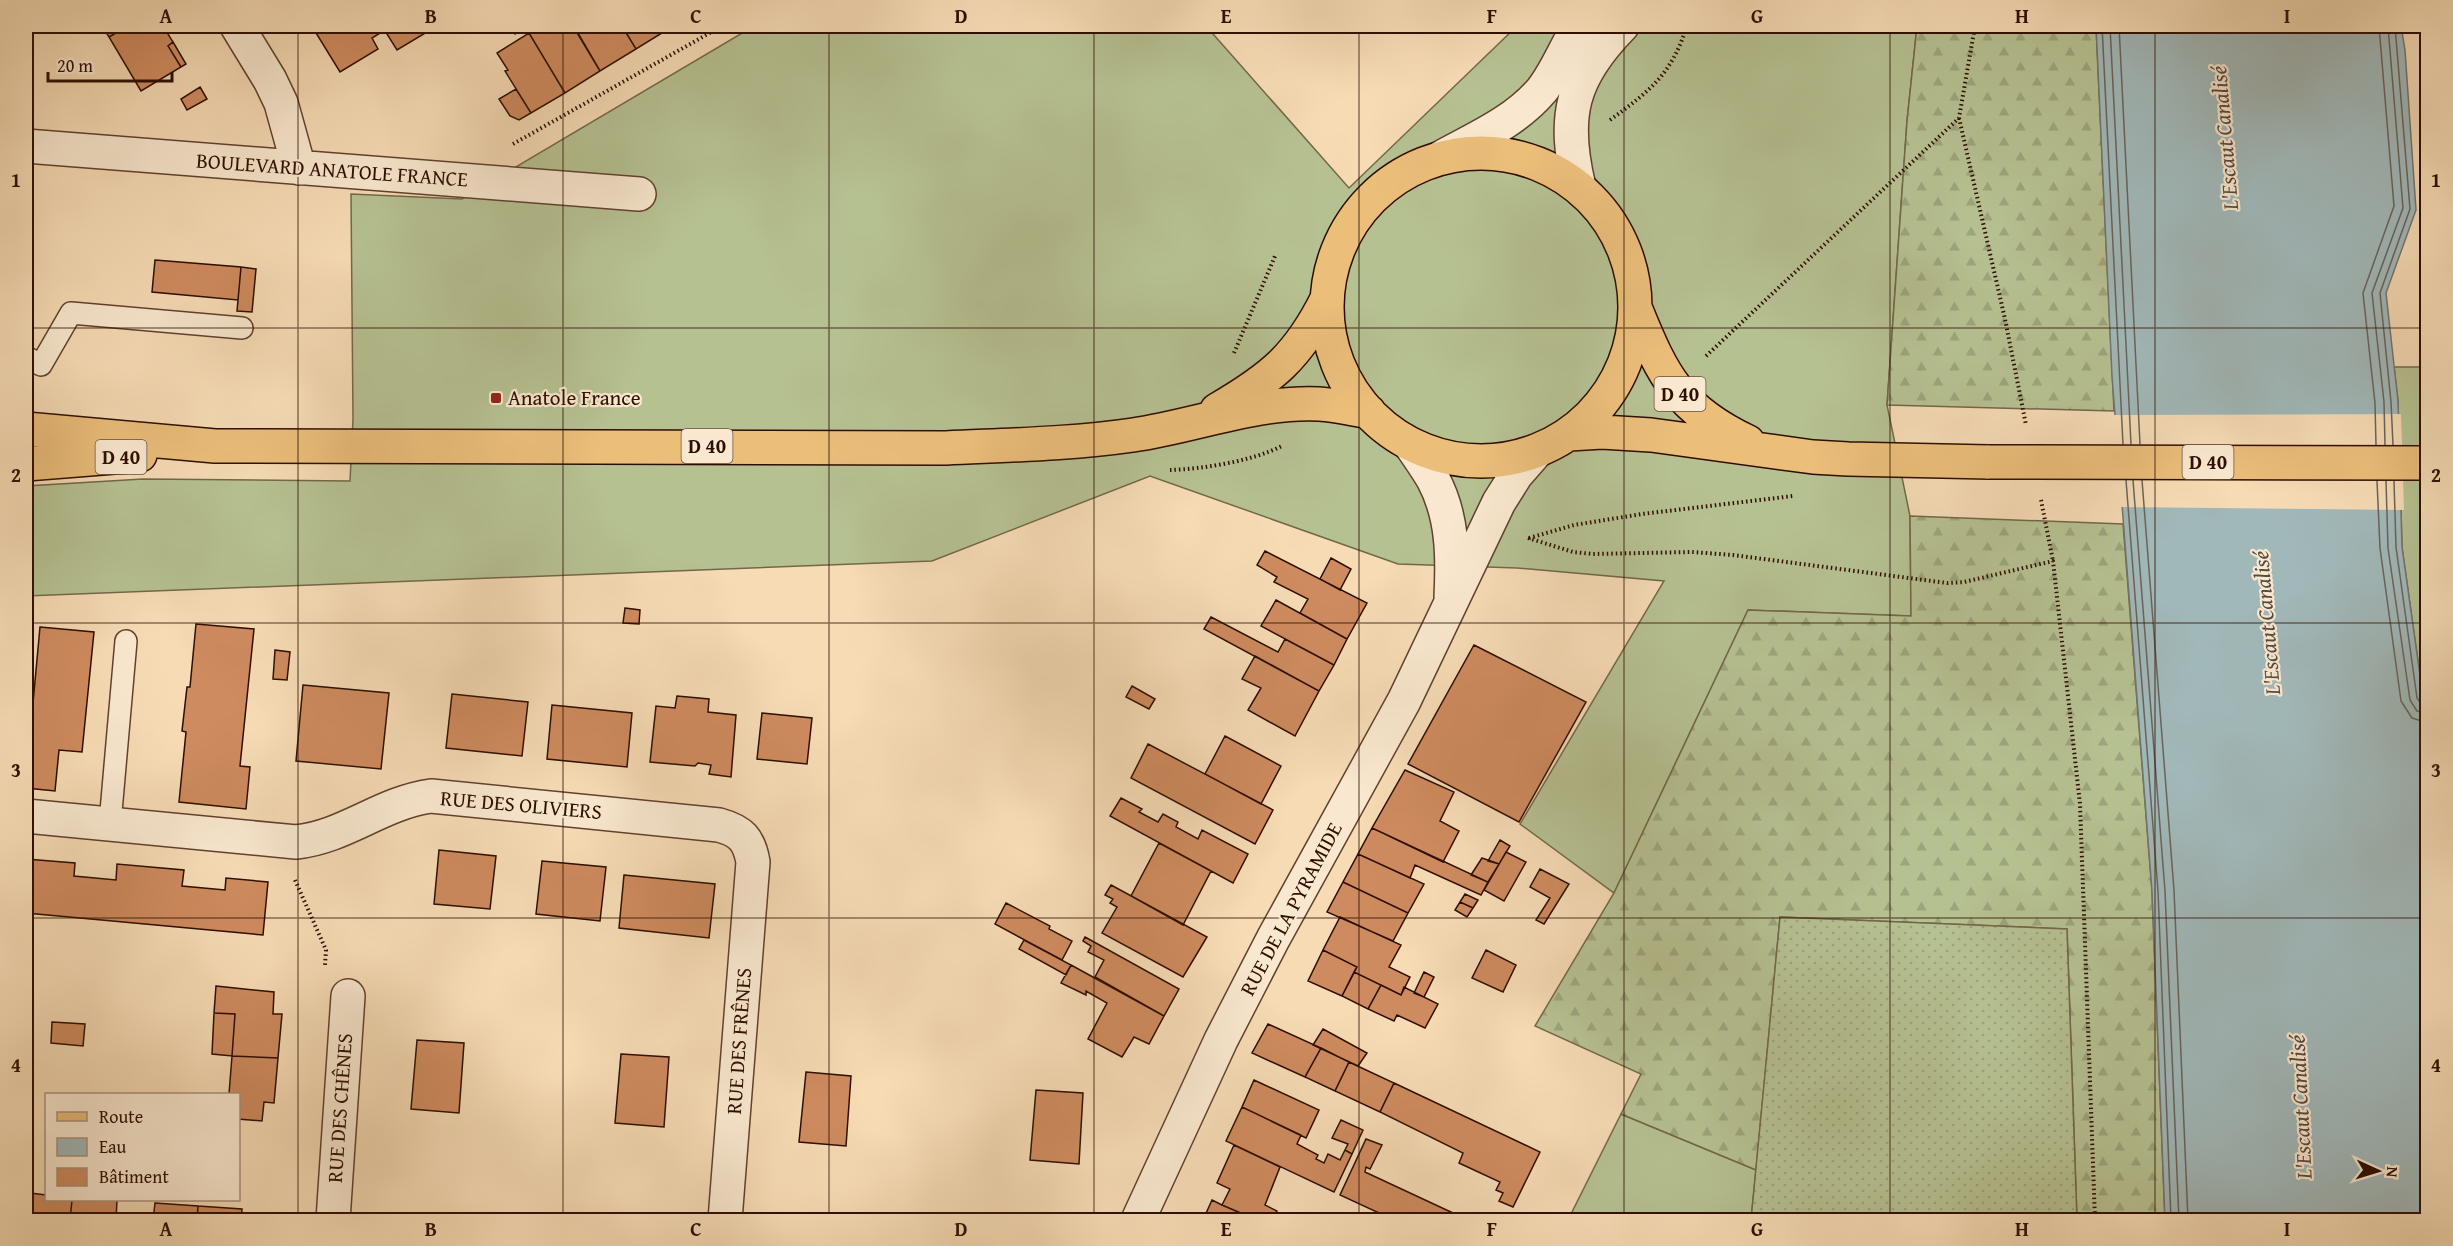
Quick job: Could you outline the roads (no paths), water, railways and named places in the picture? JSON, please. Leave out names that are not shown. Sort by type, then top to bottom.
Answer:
[{"type":"main road","points":[[1483,152],[1524,158],[1562,175],[1579,187],[1593,200],[1616,232],[1630,269],[1635,308],[1631,344],[1617,379],[1596,409],[1569,434],[1537,451],[1501,460],[1463,460],[1427,452],[1410,444],[1381,424],[1369,412],[1345,379],[1336,360],[1327,319],[1327,298],[1336,256],[1344,236],[1362,209],[1385,186],[1403,174],[1442,157],[1483,152]]},
{"type":"main road","name":"D 40","points":[[1197,422],[1254,388],[1284,363],[1313,328],[1327,298]]},
{"type":"main road","name":"D 40","points":[[1635,308],[1656,359],[1676,390],[1730,434],[1760,448]]},
{"type":"main road","name":"D 40","points":[[26,429],[215,446],[946,448],[1088,440],[1134,435],[1250,411],[1300,405],[1318,404],[1369,412]]},
{"type":"main road","name":"D 40","points":[[1569,434],[1626,433],[1760,448],[1813,457],[1848,459],[1989,462],[2427,463]]},
{"type":"main road","name":"D 40","points":[[26,464],[141,455],[215,446]]},
{"type":"street","points":[[237,26],[270,80],[281,103],[299,168]]},
{"type":"street","points":[[1442,157],[1498,127],[1528,103],[1552,76],[1579,26]]},
{"type":"street","points":[[1579,187],[1570,138],[1576,93],[1594,56],[1622,26]]},
{"type":"street","name":"BOULEVARD ANATOLE FRANCE","points":[[26,146],[639,194]]},
{"type":"street","name":"RUE DE LA PYRAMIDE","points":[[1410,444],[1433,479],[1447,519],[1452,565],[1451,601]]},
{"type":"street","name":"RUE DE LA PYRAMIDE","points":[[1138,1221],[1221,1040],[1273,939],[1404,701],[1507,488],[1537,451]]},
{"type":"street","name":"RUE DES OLIVIERS","points":[[26,816],[277,841],[314,840],[333,834],[391,806],[411,799],[449,796],[719,825],[743,836],[751,847],[753,862]]},
{"type":"street","name":"RUE DES FRÊNES","points":[[725,1221],[753,862]]},
{"type":"street","name":"RUE DES CHÊNES","points":[[333,1221],[348,996]]},
{"type":"lane","points":[[26,357],[41,365],[71,313],[242,328]]},
{"type":"lane","points":[[110,823],[126,641]]},
{"type":"water","name":"L'Escaut Canalisé","points":[[2096,26],[2401,26],[2405,50],[2416,210],[2386,293],[2398,401],[2402,547],[2423,697],[2428,704],[2427,1220],[2165,1220],[2152,891],[2112,376]]},
{"type":"place","name":"Anatole France","points":[[496,398]]}]
